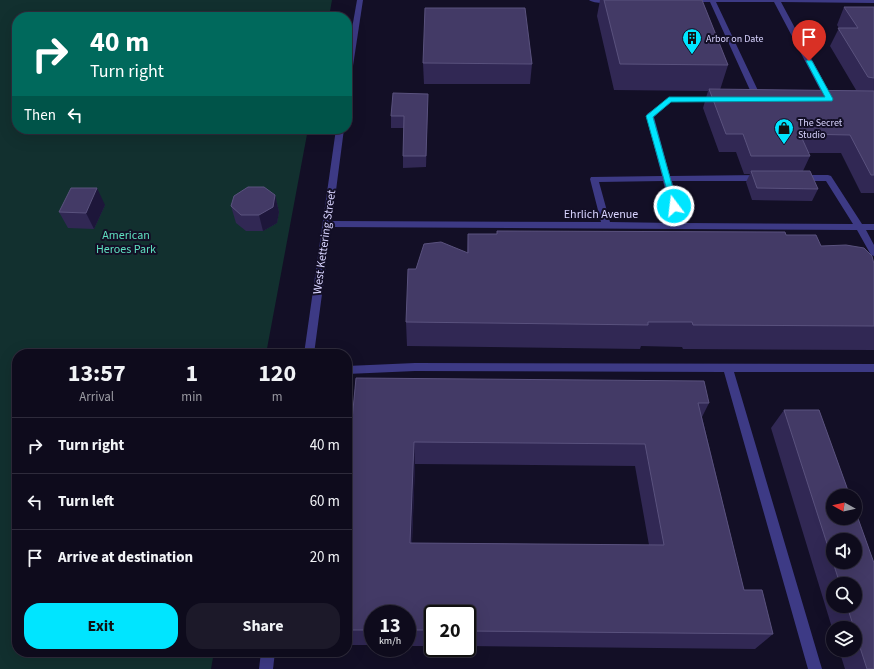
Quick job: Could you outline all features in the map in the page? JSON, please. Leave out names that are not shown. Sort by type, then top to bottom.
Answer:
[{"type":"street","points":[[352,49],[360,0]]},
{"type":"street","points":[[592,0],[620,0]]},
{"type":"street","points":[[681,0],[874,1]]},
{"type":"street","points":[[712,0],[758,99]]},
{"type":"street","points":[[777,1],[829,99]]},
{"type":"street","points":[[680,227],[650,116],[669,100],[728,99]]},
{"type":"street","name":"West Kettering Street","points":[[310,349],[339,134]]},
{"type":"street","points":[[606,226],[594,179],[767,178]]},
{"type":"street","points":[[790,178],[828,178],[860,227],[874,253]]},
{"type":"street","name":"Ehrlich Avenue","points":[[327,224],[874,228]]},
{"type":"street","points":[[352,370],[415,367],[728,369],[874,368]]},
{"type":"street","points":[[728,369],[815,669]]},
{"type":"street","points":[[266,669],[267,657]]},
{"type":"green space","name":"American Heroes Park","points":[[0,0],[332,0],[330,12],[12,12],[12,134],[307,134],[267,349],[12,349],[12,657],[213,657],[211,669],[0,669]]},
{"type":"building","points":[[604,0],[702,0],[728,65],[620,64]]},
{"type":"building","points":[[844,7],[874,7],[874,78],[868,77],[838,28],[858,28]]},
{"type":"building","points":[[425,8],[525,8],[532,64],[423,63]]},
{"type":"building","points":[[709,89],[874,91],[874,175],[871,175],[850,135],[800,134],[810,156],[751,156],[743,134],[726,134]]},
{"type":"building","points":[[393,93],[428,94],[426,156],[403,156],[404,116],[391,116]]},
{"type":"building","points":[[751,171],[810,171],[818,189],[757,188]]},
{"type":"building","points":[[248,187],[264,187],[275,195],[273,207],[259,215],[241,215],[231,206],[234,196]]},
{"type":"building","points":[[71,188],[97,188],[86,213],[59,212]]},
{"type":"building","points":[[497,231],[785,232],[786,235],[816,235],[821,246],[846,245],[864,248],[872,256],[874,264],[874,326],[693,325],[692,322],[648,322],[648,325],[406,322],[408,269],[416,269],[424,244],[441,242],[468,253],[468,234],[497,234]]},
{"type":"building","points":[[356,378],[704,381],[709,403],[698,403],[744,590],[762,590],[773,634],[476,631],[476,605],[424,605],[424,630],[416,630],[416,605],[364,605],[364,630],[352,630],[352,420]],"holes":[[[414,442],[645,444],[664,545],[410,543]]]},
{"type":"building","points":[[784,410],[819,410],[847,489],[826,489],[826,525],[860,525],[874,563],[874,669],[867,669],[862,654],[862,621],[852,621],[849,613],[862,613],[862,577],[838,577],[835,569],[862,569],[862,533],[826,533],[826,540]]},
{"type":"place","name":"Arbor on Date","points":[[692,55]]},
{"type":"place","name":"The Secret Studio","points":[[784,145]]},
{"type":"route","points":[[674,206],[650,116],[669,100],[829,99],[809,61]]}]
